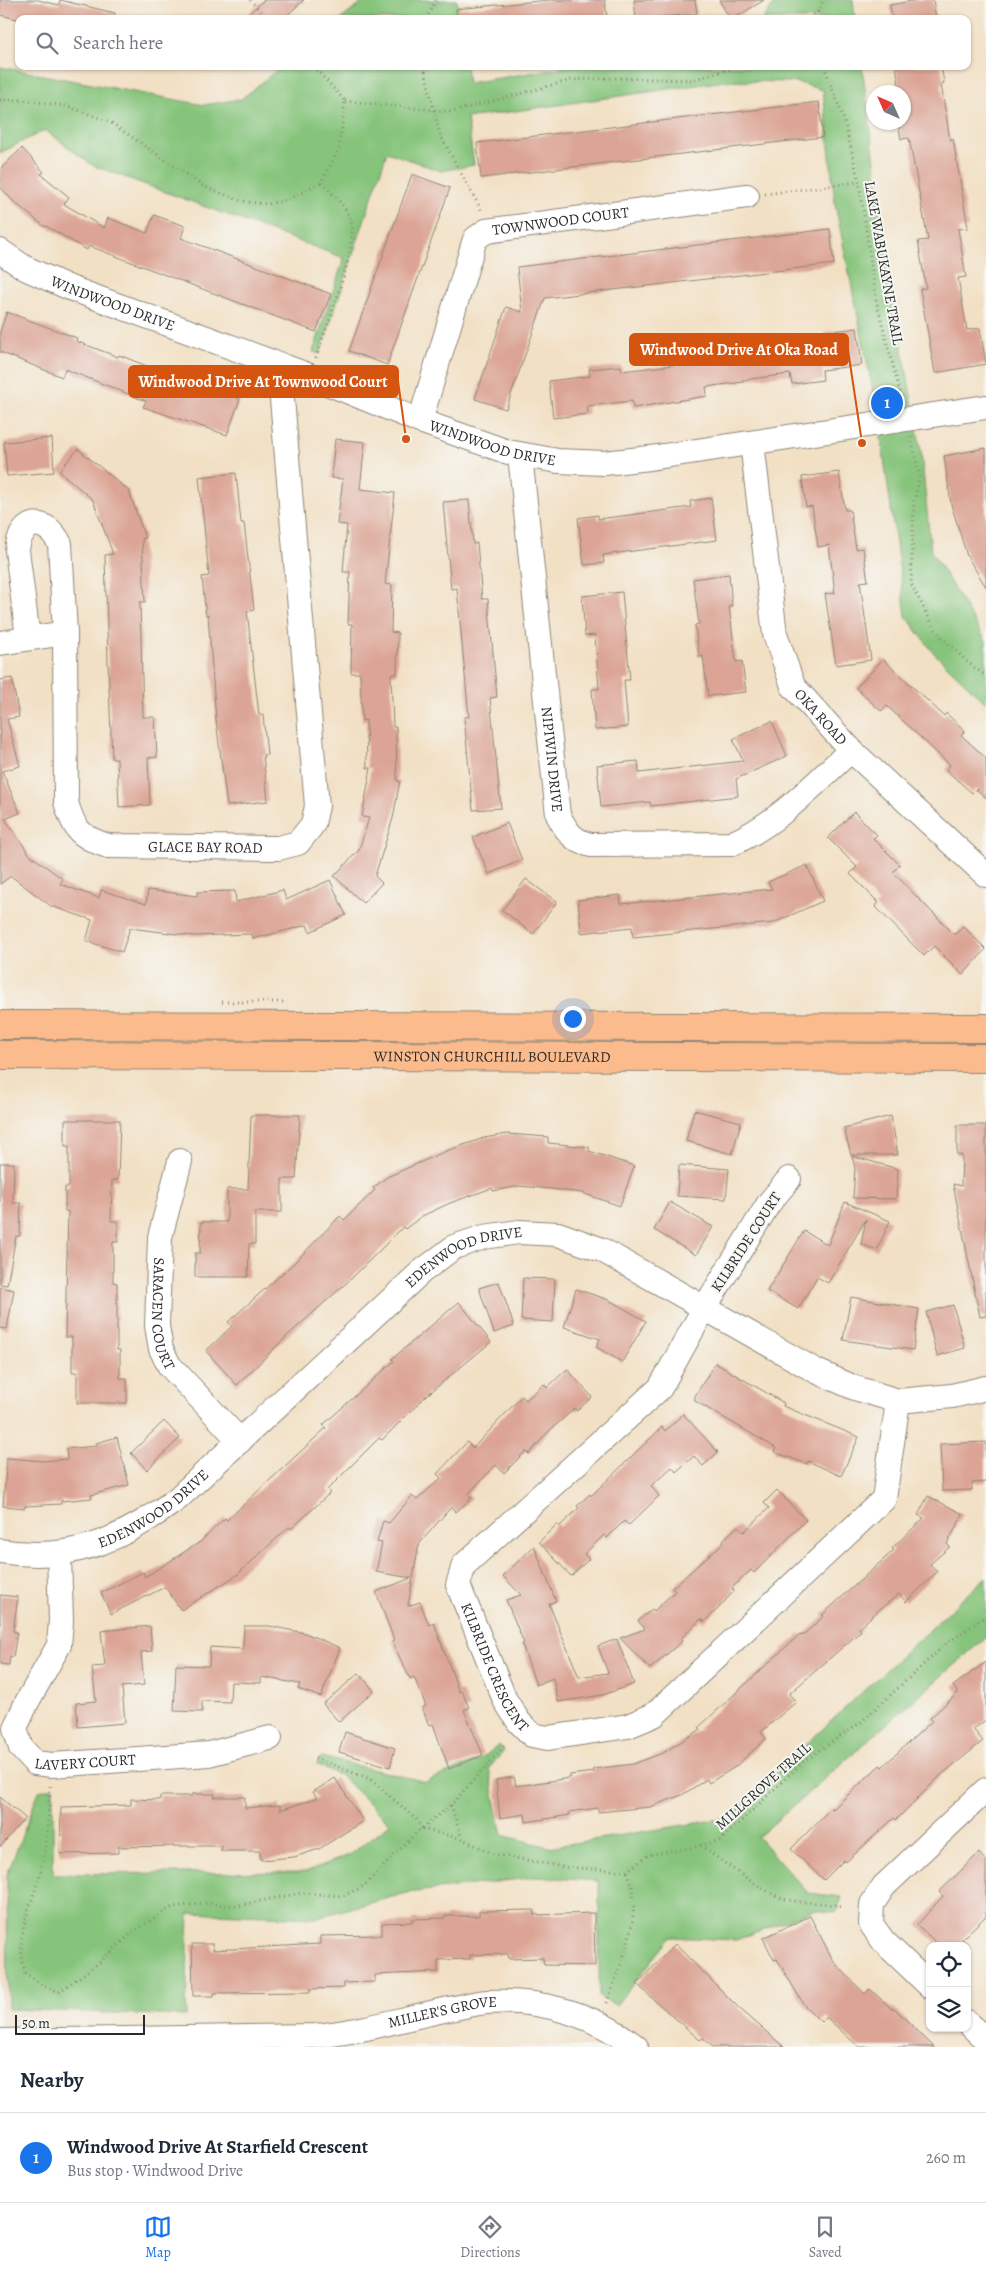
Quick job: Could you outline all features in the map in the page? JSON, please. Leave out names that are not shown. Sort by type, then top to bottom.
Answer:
[{"type":"main road","name":"WINSTON CHURCHILL BOULEVARD","points":[[0,1025],[986,1028]]},
{"type":"main road","name":"WINSTON CHURCHILL BOULEVARD","points":[[0,1056],[986,1058]]},
{"type":"street","name":"TOWNWOOD COURT","points":[[420,421],[469,252],[475,238],[486,231],[492,230],[747,196]]},
{"type":"street","name":"WINDWOOD DRIVE","points":[[0,251],[47,279],[279,364],[420,421],[520,455],[558,461],[604,462],[650,458],[986,407]]},
{"type":"street","name":"GLACE BAY ROAD","points":[[28,638],[17,550],[18,539],[25,530],[34,524],[44,524],[54,532],[60,544],[65,633],[66,802],[72,822],[85,839],[108,846],[278,848],[298,843],[313,824],[317,806],[279,364]]},
{"type":"street","name":"OKA ROAD","points":[[752,443],[775,634],[793,686],[851,750],[986,875]]},
{"type":"street","name":"NIPIWIN DRIVE","points":[[520,455],[558,816],[566,830],[577,842],[591,845],[731,844],[752,835],[774,820],[851,750]]},
{"type":"street","points":[[0,642],[65,633]]},
{"type":"street","name":"SARACEN COURT","points":[[180,1161],[160,1237],[157,1326],[161,1349],[169,1364],[240,1441]]},
{"type":"street","name":"KILBRIDE COURT","points":[[705,1307],[769,1204],[789,1179]]},
{"type":"street","name":"EDENWOOD DRIVE","points":[[0,1551],[59,1555],[102,1543],[149,1520],[177,1499],[421,1272],[454,1247],[484,1237],[519,1232],[558,1234],[602,1250],[816,1371],[855,1388],[898,1402],[952,1396],[986,1388]]},
{"type":"street","name":"KILBRIDE CRESCENT","points":[[705,1307],[660,1388],[464,1565],[458,1585],[504,1700],[519,1722],[532,1735],[548,1738],[628,1726],[654,1715],[884,1499],[898,1402]]},
{"type":"street","name":"LAVERY COURT","points":[[59,1555],[61,1621],[59,1645],[27,1702],[15,1728],[20,1748],[35,1763],[52,1765],[209,1754],[270,1738]]},
{"type":"street","points":[[926,1982],[884,1942],[871,1924],[872,1904],[884,1886],[986,1790]]},
{"type":"street","name":"MILLER'S GROVE","points":[[0,2041],[53,2044],[340,2034],[485,2002],[526,2003],[566,2011],[595,2021],[618,2033],[636,2047]]},
{"type":"street","points":[[971,2026],[986,2040]]},
{"type":"path","points":[[250,0],[264,15]]},
{"type":"path","points":[[428,15],[436,0]]},
{"type":"path","points":[[814,15],[824,0]]},
{"type":"path","points":[[317,70],[346,101],[452,112],[572,80],[615,78],[692,80],[727,70]]},
{"type":"path","points":[[425,70],[440,133],[492,230]]},
{"type":"path","name":"LAKE WABUKAYNE TRAIL","points":[[825,70],[844,120],[859,182],[877,304],[920,477],[914,501],[911,584],[936,631],[966,661],[986,676]]},
{"type":"path","points":[[0,100],[22,100],[68,106],[110,122],[203,186],[241,201],[267,204],[287,200],[321,182],[339,149],[346,101]]},
{"type":"path","points":[[310,376],[352,246],[351,222],[338,200],[321,182]]},
{"type":"path","points":[[747,196],[859,182]]},
{"type":"path","name":"MILLGROVE TRAIL","points":[[627,1871],[648,1855],[721,1840],[804,1761],[861,1722],[946,1644],[986,1616]]},
{"type":"path","points":[[50,1786],[43,1864],[23,1924],[20,1953],[25,1973],[42,1985],[59,1992],[100,1962],[134,1931],[172,1907],[206,1903],[235,1906],[302,1893],[343,1896],[364,1886],[422,1829],[451,1806],[504,1746]]},
{"type":"path","points":[[315,1758],[370,1779],[416,1819],[422,1829],[462,1839],[494,1854],[564,1866],[627,1871],[633,1884],[631,1930],[607,2003]]},
{"type":"path","points":[[451,1806],[462,1839]]},
{"type":"path","points":[[701,1845],[719,1859],[780,1898],[804,1904],[833,1904],[841,1907]]},
{"type":"shaded area","points":[[0,1874],[7,1875],[8,2009],[0,2009]]},
{"type":"green space","points":[[366,0],[457,0],[459,15],[346,15]]},
{"type":"green space","points":[[777,0],[853,0],[855,15],[766,15]]},
{"type":"green space","points":[[0,67],[204,105],[241,99],[277,70],[466,70],[468,83],[548,70],[863,70],[866,96],[866,130],[871,130],[893,295],[921,451],[931,551],[986,641],[986,703],[933,652],[906,616],[878,416],[835,204],[823,90],[796,82],[725,81],[467,118],[474,165],[441,171],[387,152],[320,354],[313,352],[344,258],[92,165],[45,130],[0,153]]},
{"type":"green space","points":[[986,1577],[986,1637],[758,1837],[808,1893],[842,1897],[836,1913],[814,1910],[736,1940],[671,1937],[616,2005],[599,1997],[599,1881],[536,1877],[407,1893],[314,1918],[189,1913],[186,2016],[8,2009],[7,1875],[39,1791],[53,1788],[53,1874],[305,1872],[349,1855],[390,1824],[341,1776],[317,1764],[321,1757],[426,1782],[481,1759],[499,1745],[504,1751],[489,1768],[502,1835],[549,1847],[727,1818]]},
{"type":"building","points":[[0,0],[38,0],[59,5],[60,0],[115,13],[115,15],[15,15],[15,19],[0,15]]},
{"type":"building","points":[[264,0],[304,0],[287,15],[247,15]]},
{"type":"building","points":[[549,0],[605,0],[607,15],[457,15],[456,9]]},
{"type":"building","points":[[634,0],[695,0],[697,14],[685,15],[636,15]]},
{"type":"building","points":[[719,0],[764,0],[740,15],[728,15]]},
{"type":"building","points":[[917,0],[933,0],[935,15],[891,15],[890,5]]},
{"type":"building","points":[[897,70],[942,70],[944,83],[941,84],[950,140],[953,139],[968,228],[958,229],[966,277],[958,278],[967,330],[980,328],[986,364],[935,373],[920,289],[926,288],[918,241],[928,240],[909,138],[901,139],[899,130],[911,130],[911,85],[899,85]]},
{"type":"building","points":[[819,102],[823,137],[481,178],[477,143]]},
{"type":"building","points":[[22,148],[44,172],[41,174],[69,197],[64,204],[104,228],[108,218],[147,233],[154,215],[185,226],[181,238],[331,294],[316,332],[89,246],[87,250],[45,227],[13,201],[0,187],[0,169]]},
{"type":"building","points":[[412,174],[450,188],[387,365],[349,351]]},
{"type":"building","points":[[830,229],[834,264],[545,298],[506,409],[475,399],[506,307],[522,312],[517,267]]},
{"type":"building","points":[[7,312],[77,338],[76,341],[118,357],[119,355],[157,370],[158,368],[240,399],[227,435],[143,407],[146,401],[65,369],[62,377],[0,352],[0,331]]},
{"type":"building","points":[[857,328],[862,365],[822,370],[823,380],[792,384],[790,374],[742,380],[743,382],[706,387],[707,396],[633,408],[632,401],[587,406],[588,414],[553,418],[549,381],[590,376],[589,369],[621,366],[622,371],[707,361],[706,348],[780,340],[781,347],[826,342],[825,332]]},
{"type":"building","points":[[52,438],[54,472],[7,476],[4,442]]},
{"type":"building","points":[[335,439],[365,442],[360,489],[395,493],[385,584],[392,585],[391,632],[398,633],[397,674],[391,674],[393,727],[396,727],[397,781],[400,781],[393,818],[375,876],[382,883],[363,903],[334,876],[359,850],[369,818],[362,817],[371,768],[367,768],[366,720],[362,721],[360,673],[351,673],[352,624],[348,624],[350,572],[343,572],[347,525],[337,524],[343,479],[331,478]]},
{"type":"building","points":[[986,448],[986,587],[967,556],[951,504],[944,456]]},
{"type":"building","points":[[78,449],[129,491],[145,538],[142,539],[145,602],[140,602],[143,717],[155,717],[157,757],[148,758],[150,805],[119,807],[117,759],[112,759],[105,555],[113,554],[93,500],[59,471]]},
{"type":"building","points":[[839,472],[845,510],[850,510],[856,549],[863,548],[868,581],[860,582],[871,660],[836,665],[825,594],[835,593],[829,545],[818,547],[812,506],[806,507],[802,477]]},
{"type":"building","points":[[236,473],[241,523],[244,523],[254,610],[247,611],[259,715],[263,715],[267,755],[263,755],[268,801],[227,806],[216,720],[208,615],[206,616],[202,577],[209,576],[199,477]]},
{"type":"building","points":[[711,498],[717,540],[603,555],[604,563],[584,565],[578,518],[598,515],[598,519],[691,507],[690,501]]},
{"type":"building","points":[[469,500],[473,544],[477,543],[482,599],[488,599],[497,697],[490,698],[501,808],[473,810],[464,717],[469,717],[457,588],[451,589],[443,502]]},
{"type":"building","points":[[729,574],[732,606],[729,606],[736,662],[742,661],[746,692],[708,696],[703,656],[699,657],[695,625],[699,624],[693,579]]},
{"type":"building","points":[[622,592],[630,680],[624,680],[628,727],[595,730],[592,689],[599,689],[595,635],[585,636],[582,596]]},
{"type":"building","points":[[883,659],[944,716],[946,713],[965,731],[961,735],[986,758],[986,798],[976,789],[972,793],[946,770],[950,765],[887,706],[881,711],[856,688]]},
{"type":"building","points":[[12,678],[19,717],[7,719],[20,766],[2,771],[20,813],[5,819],[30,855],[63,879],[60,884],[99,898],[101,890],[146,904],[148,890],[197,896],[197,892],[235,891],[236,902],[283,890],[286,900],[330,880],[346,915],[310,932],[307,925],[253,939],[252,934],[193,936],[130,928],[122,952],[86,941],[92,920],[51,906],[11,876],[0,884],[0,680]]},
{"type":"building","points":[[772,721],[787,756],[736,779],[738,796],[651,806],[650,802],[601,807],[597,765],[638,761],[639,773],[743,761],[733,739]]},
{"type":"building","points":[[854,812],[877,835],[873,838],[900,865],[893,872],[955,935],[963,926],[986,949],[963,975],[934,946],[924,956],[875,906],[879,903],[850,874],[857,867],[828,838]]},
{"type":"building","points":[[507,823],[522,860],[489,874],[473,837]]},
{"type":"building","points":[[807,865],[823,901],[773,923],[633,937],[632,927],[581,933],[578,900],[620,895],[621,904],[772,889],[768,882]]},
{"type":"building","points":[[526,879],[557,902],[533,934],[502,910]]},
{"type":"building","points":[[694,1110],[741,1122],[732,1154],[686,1141]]},
{"type":"building","points":[[251,1115],[300,1115],[296,1179],[282,1179],[282,1212],[255,1212],[255,1244],[249,1244],[248,1277],[195,1277],[195,1253],[200,1253],[201,1222],[227,1222],[227,1189],[248,1189]]},
{"type":"building","points":[[891,1116],[898,1155],[851,1155],[844,1128]]},
{"type":"building","points":[[65,1120],[120,1120],[118,1180],[112,1180],[111,1221],[118,1221],[118,1242],[113,1242],[113,1282],[117,1283],[117,1350],[120,1350],[120,1378],[127,1378],[127,1403],[77,1403],[77,1372],[72,1372],[72,1337],[65,1337],[68,1211],[65,1211],[65,1187],[69,1187],[69,1146],[65,1146]]},
{"type":"building","points":[[957,1125],[986,1125],[986,1316],[980,1317],[953,1184],[961,1186],[962,1155],[957,1155]]},
{"type":"building","points":[[507,1134],[548,1137],[548,1143],[589,1147],[589,1151],[634,1166],[620,1206],[582,1193],[520,1186],[493,1191],[492,1188],[450,1203],[422,1216],[405,1229],[403,1227],[352,1278],[286,1337],[237,1385],[206,1351],[232,1326],[228,1322],[295,1262],[340,1216],[344,1220],[375,1190],[373,1188],[387,1177],[446,1151],[484,1138]]},
{"type":"building","points":[[852,1156],[898,1169],[896,1199],[853,1198],[855,1168]]},
{"type":"building","points":[[0,1163],[14,1163],[13,1203],[21,1203],[20,1236],[16,1236],[7,1285],[0,1284]]},
{"type":"building","points":[[679,1165],[729,1169],[726,1199],[677,1196]]},
{"type":"building","points":[[670,1202],[713,1227],[696,1255],[654,1230]]},
{"type":"building","points":[[845,1202],[890,1221],[877,1250],[861,1244],[866,1219],[828,1283],[817,1277],[798,1309],[767,1291],[804,1231],[828,1245]]},
{"type":"building","points":[[523,1278],[555,1279],[553,1322],[521,1320]]},
{"type":"building","points":[[499,1282],[514,1326],[494,1333],[479,1288]]},
{"type":"building","points":[[0,1287],[14,1290],[7,1329],[0,1328]]},
{"type":"building","points":[[576,1289],[609,1300],[646,1321],[622,1362],[596,1347],[600,1339],[564,1327]]},
{"type":"building","points":[[851,1297],[919,1309],[913,1350],[843,1340]]},
{"type":"building","points":[[459,1302],[491,1342],[426,1396],[382,1440],[379,1438],[327,1490],[330,1493],[291,1529],[289,1527],[237,1575],[181,1610],[165,1587],[111,1614],[101,1593],[143,1572],[145,1577],[200,1542],[225,1518],[227,1520],[326,1428],[323,1425],[394,1361],[392,1359]]},
{"type":"building","points":[[953,1305],[965,1348],[937,1356],[926,1312]]},
{"type":"building","points":[[715,1363],[784,1403],[783,1406],[859,1437],[841,1476],[808,1461],[807,1464],[774,1452],[776,1448],[695,1401],[695,1396]]},
{"type":"building","points":[[567,1369],[592,1397],[577,1411],[575,1408],[547,1433],[529,1454],[526,1451],[504,1473],[496,1465],[468,1494],[472,1498],[456,1512],[451,1507],[420,1543],[418,1549],[408,1606],[420,1602],[429,1625],[434,1623],[459,1692],[462,1691],[469,1708],[464,1710],[483,1755],[449,1769],[433,1724],[429,1725],[422,1708],[426,1706],[414,1677],[410,1679],[392,1641],[394,1640],[376,1592],[411,1578],[376,1572],[382,1543],[377,1542],[383,1521],[389,1523],[412,1496],[417,1500],[441,1478],[437,1474],[467,1442],[473,1448],[522,1396],[526,1400],[544,1384],[547,1388]]},
{"type":"building","points":[[683,1414],[718,1452],[703,1466],[694,1456],[676,1472],[672,1467],[651,1486],[659,1496],[629,1525],[624,1521],[607,1538],[604,1535],[584,1554],[589,1559],[571,1576],[539,1542],[557,1524],[559,1527],[579,1508],[577,1506],[590,1494],[591,1496],[662,1427],[665,1431]]},
{"type":"building","points":[[164,1421],[180,1438],[147,1470],[131,1453]]},
{"type":"building","points":[[117,1437],[129,1485],[91,1495],[92,1498],[61,1501],[61,1504],[25,1506],[25,1508],[3,1506],[7,1458],[43,1461],[67,1459],[66,1449],[96,1446],[96,1443]]},
{"type":"building","points":[[986,1442],[986,1482],[972,1483],[972,1490],[942,1491],[940,1444]]},
{"type":"building","points":[[777,1490],[806,1520],[754,1573],[751,1570],[732,1588],[734,1591],[717,1610],[704,1622],[701,1619],[680,1639],[682,1641],[650,1669],[620,1638],[645,1629],[638,1621],[652,1609],[654,1611],[675,1591],[672,1588],[724,1542],[723,1540],[738,1526],[744,1532],[769,1508],[764,1503]]},
{"type":"building","points":[[928,1496],[963,1514],[947,1544],[950,1547],[930,1564],[937,1572],[906,1602],[899,1594],[880,1609],[859,1628],[861,1631],[789,1694],[796,1702],[761,1732],[766,1739],[735,1767],[709,1783],[707,1779],[682,1795],[650,1807],[598,1812],[598,1808],[569,1812],[570,1815],[526,1822],[525,1814],[500,1818],[496,1780],[514,1777],[516,1786],[570,1778],[570,1775],[594,1772],[593,1769],[633,1764],[663,1753],[701,1729],[699,1727],[800,1634],[802,1636],[824,1616],[822,1615],[894,1550],[892,1548],[924,1518],[918,1515]]},
{"type":"building","points":[[534,1546],[556,1601],[549,1604],[579,1677],[608,1673],[598,1646],[617,1639],[634,1684],[603,1695],[558,1702],[553,1678],[536,1685],[522,1644],[524,1643],[506,1600],[521,1595],[503,1576]]},
{"type":"building","points":[[0,1595],[18,1597],[13,1631],[17,1632],[13,1657],[10,1656],[9,1665],[0,1664]]},
{"type":"building","points":[[150,1626],[152,1651],[141,1652],[144,1685],[122,1687],[125,1723],[78,1727],[76,1703],[96,1701],[92,1667],[105,1666],[101,1631]]},
{"type":"building","points":[[244,1626],[269,1626],[305,1633],[340,1648],[321,1697],[298,1689],[300,1684],[261,1677],[261,1683],[231,1682],[230,1702],[202,1701],[202,1712],[174,1711],[176,1665],[209,1666],[210,1647],[243,1649]]},
{"type":"building","points":[[986,1662],[986,1720],[973,1729],[983,1741],[940,1776],[896,1820],[894,1818],[846,1862],[844,1860],[824,1880],[791,1849],[832,1807],[833,1809],[880,1765],[882,1767],[932,1721],[930,1718],[958,1693],[953,1686]]},
{"type":"building","points":[[359,1673],[374,1691],[339,1722],[323,1704]]},
{"type":"building","points":[[345,1732],[395,1748],[390,1767],[339,1752]]},
{"type":"building","points":[[335,1778],[363,1821],[319,1849],[294,1857],[261,1860],[260,1851],[221,1851],[222,1846],[118,1847],[118,1853],[60,1854],[61,1807],[131,1805],[131,1799],[160,1800],[160,1796],[215,1794],[214,1797],[245,1797],[245,1808],[280,1805],[280,1810],[317,1798],[313,1792]]},
{"type":"building","points":[[0,1797],[25,1818],[0,1847]]},
{"type":"building","points":[[979,1853],[986,1861],[986,1916],[962,1939],[965,1942],[936,1942],[917,1925],[943,1896],[939,1892]]},
{"type":"building","points":[[534,1910],[534,1915],[594,1913],[595,1966],[544,1965],[543,1958],[509,1959],[508,1954],[470,1955],[470,1959],[438,1960],[438,1972],[375,1975],[375,1982],[344,1983],[344,1988],[310,1989],[310,1992],[214,1993],[214,1996],[193,1996],[192,1944],[213,1944],[213,1950],[320,1944],[320,1936],[382,1935],[382,1923],[412,1922],[412,1919],[445,1918],[445,1916],[479,1916],[479,1911]]},
{"type":"building","points":[[810,1916],[834,1962],[865,1994],[870,1989],[892,2009],[893,2007],[934,2047],[859,2047],[826,2017],[821,2022],[804,2005],[777,1959],[774,1960],[763,1938]]},
{"type":"building","points":[[675,1944],[740,2009],[784,2047],[713,2047],[703,2038],[700,2040],[637,1984]]},
{"type":"place","name":"Windwood Drive At Starfield Crescent","points":[[887,403]]},
{"type":"place","name":"Windwood Drive At Townwood Court","points":[[406,439]]},
{"type":"place","name":"Windwood Drive At Oka Road","points":[[862,443]]}]
